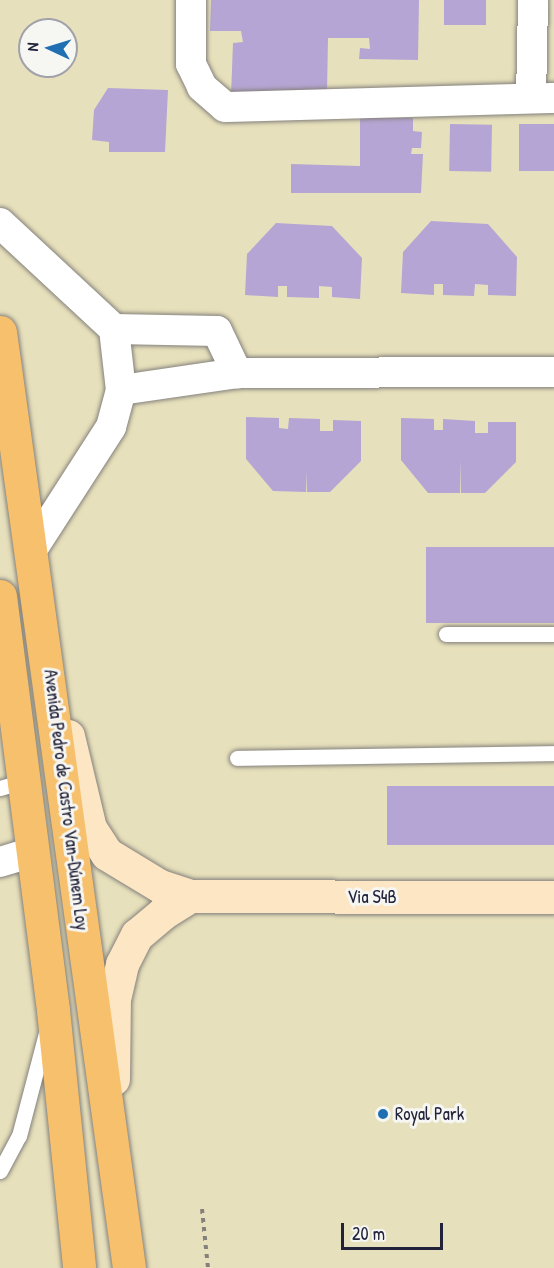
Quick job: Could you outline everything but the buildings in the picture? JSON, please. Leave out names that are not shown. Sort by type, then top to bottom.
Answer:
[{"type":"highway","name":"Avenida Pedro de Castro Van-Dúnem Loy","points":[[0,332],[48,656],[69,842],[113,1136],[129,1268]]},
{"type":"highway","points":[[0,596],[12,784],[33,852],[53,1010],[79,1268]]},
{"type":"street","points":[[191,0],[192,64],[202,87],[225,107],[542,98],[533,0]]},
{"type":"street","points":[[0,223],[114,329],[122,390],[111,427],[33,548]]},
{"type":"street","points":[[114,329],[217,331],[237,374]]},
{"type":"street","points":[[122,390],[237,374],[554,372]]},
{"type":"street","points":[[48,656],[90,828],[107,854],[123,866],[160,886],[190,896]]},
{"type":"street","points":[[0,862],[33,852]]},
{"type":"street","points":[[113,1136],[114,999],[122,964],[137,935],[163,913],[190,896]]},
{"type":"street","name":"Via S4B","points":[[190,896],[554,897]]},
{"type":"lane","points":[[446,634],[554,633]]},
{"type":"lane","points":[[237,758],[554,753]]},
{"type":"lane","points":[[0,1171],[19,1136],[53,1010]]},
{"type":"path","points":[[202,1209],[208,1268]]},
{"type":"place","name":"Royal Park","points":[[383,1114]]}]
